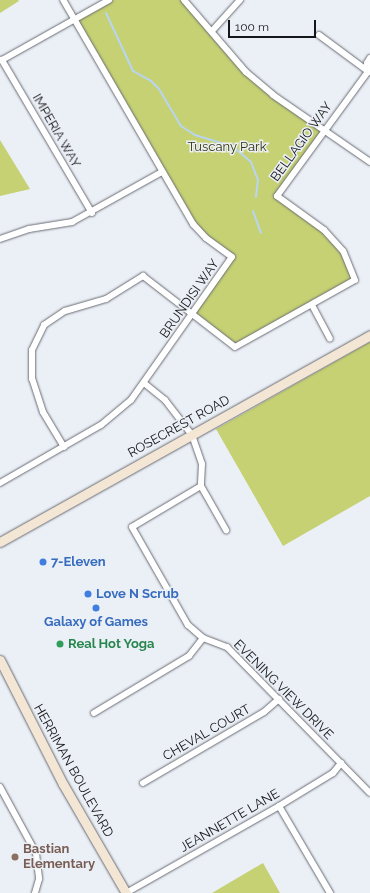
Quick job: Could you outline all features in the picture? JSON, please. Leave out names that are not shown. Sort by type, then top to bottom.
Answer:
[{"type":"main road","name":"ROSECREST ROAD","points":[[0,542],[370,335]]},
{"type":"main road","name":"HERRIMAN BOULEVARD","points":[[0,660],[64,784],[126,893]]},
{"type":"street","name":"BRUNDISI WAY","points":[[0,483],[101,425],[131,400],[232,257],[206,238],[193,224],[63,0]]},
{"type":"street","points":[[74,20],[109,0]]},
{"type":"street","points":[[184,0],[246,72],[273,96],[370,162]]},
{"type":"street","points":[[212,31],[240,0]]},
{"type":"street","name":"IMPERIA WAY","points":[[74,20],[2,60],[92,213]]},
{"type":"street","points":[[319,35],[369,71]]},
{"type":"street","name":"BELLAGIO WAY","points":[[193,314],[235,347],[355,280],[342,251],[324,230],[277,196],[324,130],[369,71],[370,58]]},
{"type":"street","points":[[0,239],[29,229],[72,222],[92,213],[162,172]]},
{"type":"street","points":[[64,447],[43,412],[32,379],[32,350],[44,325],[65,311],[106,299],[143,276],[193,314]]},
{"type":"street","points":[[312,305],[330,339]]},
{"type":"street","points":[[144,383],[165,400],[192,435],[202,464],[201,486],[226,530]]},
{"type":"street","name":"EVENING VIEW DRIVE","points":[[201,486],[132,527],[188,625],[203,638],[227,647],[370,793]]},
{"type":"street","points":[[94,712],[189,656],[203,638]]},
{"type":"street","name":"CHEVAL COURT","points":[[143,783],[264,712],[279,699]]},
{"type":"street","name":"JEANNETTE LANE","points":[[126,893],[279,806],[333,773],[341,763]]},
{"type":"street","points":[[0,787],[36,853],[39,879],[34,893]]},
{"type":"street","points":[[279,806],[330,893]]},
{"type":"green space","points":[[0,0],[18,0],[19,1],[0,13]]},
{"type":"green space","name":"Tuscany Park","points":[[109,0],[184,0],[246,72],[324,130],[277,196],[324,230],[343,251],[355,280],[235,347],[193,314],[232,257],[193,224],[74,20]]},
{"type":"green space","points":[[0,140],[30,189],[0,196]]},
{"type":"green space","points":[[370,342],[370,496],[283,546],[216,429]]},
{"type":"green space","points":[[263,863],[280,893],[212,893]]},
{"type":"waterway","points":[[106,13],[133,71],[151,81],[159,89],[181,126],[195,135],[232,146],[251,162],[258,180],[256,197]]},
{"type":"waterway","points":[[253,211],[261,233]]},
{"type":"place","name":"7-Eleven","points":[[43,562]]},
{"type":"place","name":"Love N Scrub","points":[[88,594]]},
{"type":"place","name":"Galaxy of Games","points":[[96,608]]},
{"type":"place","name":"Real Hot Yoga","points":[[60,644]]},
{"type":"place","name":"Bastian Elementary","points":[[15,857]]}]
